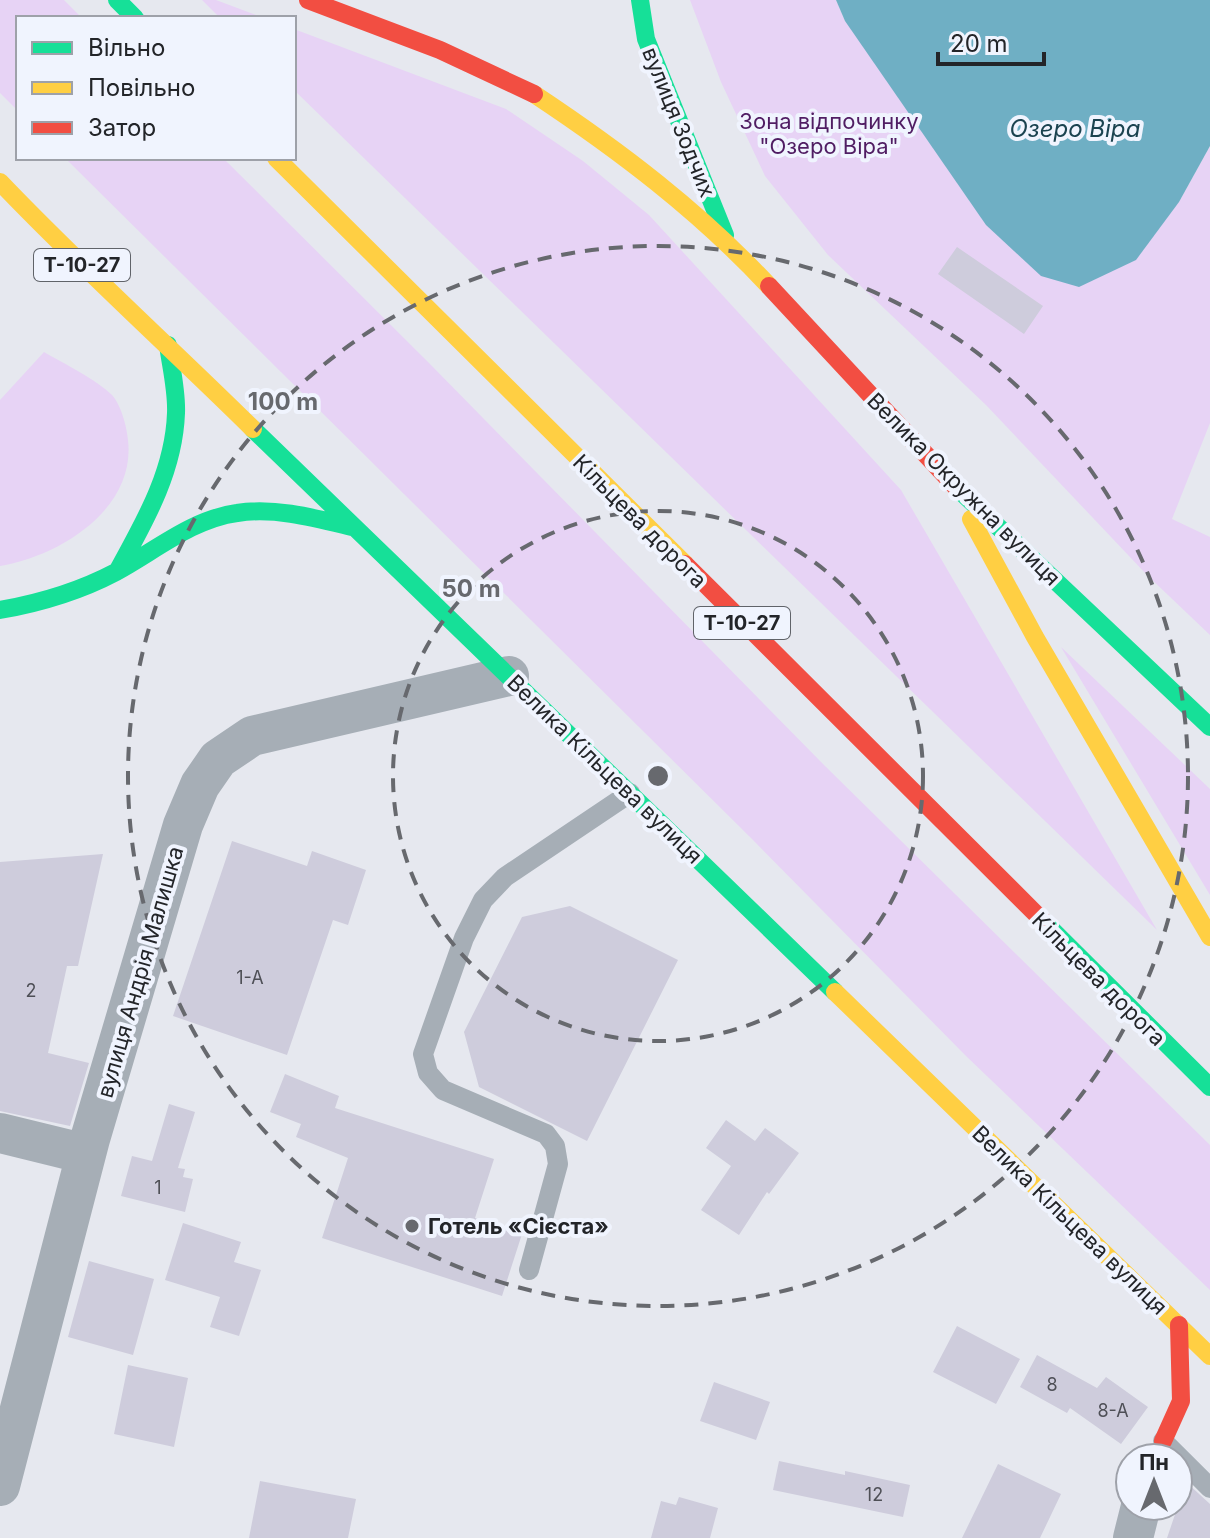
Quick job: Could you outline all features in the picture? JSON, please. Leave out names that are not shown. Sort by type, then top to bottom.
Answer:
[{"type":"main road","points":[[117,0],[133,16]]},
{"type":"main road","points":[[308,0],[440,50],[523,87],[608,143],[727,241]]},
{"type":"main road","name":"вулиця Зодчих","points":[[640,0],[646,39],[727,241]]},
{"type":"main road","name":"Кільцева дорога","points":[[278,160],[1210,1087]]},
{"type":"main road","name":"Велика Кільцева вулиця","points":[[0,182],[59,244],[168,345],[352,527],[1210,1356]]},
{"type":"main road","name":"Велика Окружна вулиця","points":[[727,241],[952,483],[1210,727]]},
{"type":"main road","points":[[117,571],[159,494],[169,460],[176,412],[168,345]]},
{"type":"main road","points":[[952,483],[1035,637],[1210,937]]},
{"type":"main road","points":[[0,610],[68,595],[187,531],[234,513],[291,513],[352,527]]},
{"type":"main road","points":[[1163,1442],[1181,1401],[1179,1325]]},
{"type":"street","name":"вулиця Андрія Малишка","points":[[0,1486],[86,1154],[183,825],[200,785],[218,759],[252,736],[509,676]]},
{"type":"street","points":[[0,1133],[86,1154]]},
{"type":"lane","points":[[12,220],[59,244]]},
{"type":"lane","points":[[529,1270],[558,1164],[555,1146],[546,1134],[443,1090],[428,1073],[423,1054],[464,938],[483,900],[505,877],[630,793]]},
{"type":"lane","points":[[1194,1476],[1210,1488]]},
{"type":"green space","points":[[0,0],[64,0],[80,16],[16,16],[16,109],[0,93]]},
{"type":"green space","points":[[202,0],[216,0],[259,16],[218,16]]},
{"type":"green space","name":"Зона відпочинку \"Озеро Віра\"","points":[[690,0],[836,0],[845,21],[1179,202],[1210,146],[1210,423],[1172,519],[1210,537],[1210,635],[1147,575],[986,405],[828,255],[765,176],[721,82]]},
{"type":"green space","points":[[296,30],[506,109],[583,161],[649,215],[901,490],[1157,930],[296,92]]},
{"type":"green space","points":[[67,160],[225,160],[824,765],[1210,1145],[1210,1290],[966,1056],[753,840]]},
{"type":"green space","points":[[44,352],[80,372],[115,399],[128,440],[127,465],[120,487],[107,508],[90,525],[46,552],[0,566],[0,400]]},
{"type":"green space","points":[[1061,647],[1210,789],[1210,895]]},
{"type":"water","name":"Озеро Віра","points":[[836,0],[1210,0],[1210,146],[1179,202],[1136,260],[1079,287],[1041,276],[986,225],[845,21]]},
{"type":"building","points":[[957,247],[1043,306],[1024,334],[938,274]]},
{"type":"building","points":[[232,841],[307,866],[312,851],[366,870],[348,925],[333,920],[287,1055],[173,1016]]},
{"type":"building","points":[[103,854],[78,966],[67,966],[48,1053],[89,1063],[70,1126],[0,1111],[0,862]]},
{"type":"building","points":[[570,906],[678,960],[587,1141],[479,1087],[464,1032],[522,917]]},
{"type":"building","points":[[285,1074],[339,1096],[335,1108],[494,1159],[475,1218],[522,1234],[502,1296],[322,1238],[348,1158],[296,1137],[301,1124],[270,1112]]},
{"type":"building","points":[[169,1104],[195,1112],[178,1168],[185,1169],[183,1177],[193,1179],[185,1212],[121,1196],[132,1156],[152,1161]]},
{"type":"building","points":[[726,1120],[755,1141],[765,1128],[799,1153],[769,1194],[767,1192],[739,1235],[701,1210],[731,1166],[706,1148]]},
{"type":"building","points":[[183,1223],[241,1242],[234,1262],[261,1270],[239,1336],[210,1327],[220,1297],[165,1280]]},
{"type":"building","points":[[89,1261],[154,1279],[133,1355],[68,1337]]},
{"type":"building","points":[[957,1326],[1020,1359],[996,1404],[933,1372]]},
{"type":"building","points":[[1037,1355],[1097,1388],[1106,1377],[1148,1407],[1122,1442],[1118,1442],[1070,1408],[1067,1413],[1020,1387]]},
{"type":"building","points":[[128,1365],[188,1378],[174,1447],[114,1434]]},
{"type":"building","points":[[714,1382],[770,1402],[756,1440],[700,1421]]},
{"type":"building","points":[[779,1461],[910,1485],[903,1517],[773,1490]]},
{"type":"building","points":[[998,1464],[1061,1494],[1040,1538],[962,1538]]},
{"type":"building","points":[[260,1481],[356,1499],[348,1538],[249,1538]]},
{"type":"building","points":[[1194,1489],[1210,1504],[1210,1538],[1167,1538],[1172,1522],[1194,1522]]},
{"type":"building","points":[[679,1497],[718,1508],[710,1538],[651,1538],[661,1501],[676,1505]]},
{"type":"traffic: fast","points":[[117,0],[133,16]]},
{"type":"traffic: fast","points":[[640,0],[646,39],[725,235]]},
{"type":"traffic: fast","points":[[118,570],[156,495],[170,455],[176,405],[168,345]]},
{"type":"traffic: fast","points":[[253,429],[835,992]]},
{"type":"traffic: fast","points":[[956,487],[1210,727]]},
{"type":"traffic: fast","points":[[0,610],[74,591],[116,572],[189,529],[220,516],[280,512],[352,527]]},
{"type":"traffic: fast","points":[[1044,922],[1210,1087]]},
{"type":"traffic: slow","points":[[534,94],[658,183],[715,232],[769,286]]},
{"type":"traffic: slow","points":[[278,160],[685,564]]},
{"type":"traffic: slow","points":[[0,182],[253,429]]},
{"type":"traffic: slow","points":[[971,519],[1035,637],[1210,937]]},
{"type":"traffic: slow","points":[[835,992],[1210,1356]]},
{"type":"traffic: jam","points":[[308,0],[440,50],[534,94]]},
{"type":"traffic: jam","points":[[769,286],[956,487]]},
{"type":"traffic: jam","points":[[685,564],[1044,922]]},
{"type":"traffic: jam","points":[[1163,1441],[1181,1401],[1179,1325]]},
{"type":"place","name":"Готель «Сієста»","points":[[412,1226]]}]
